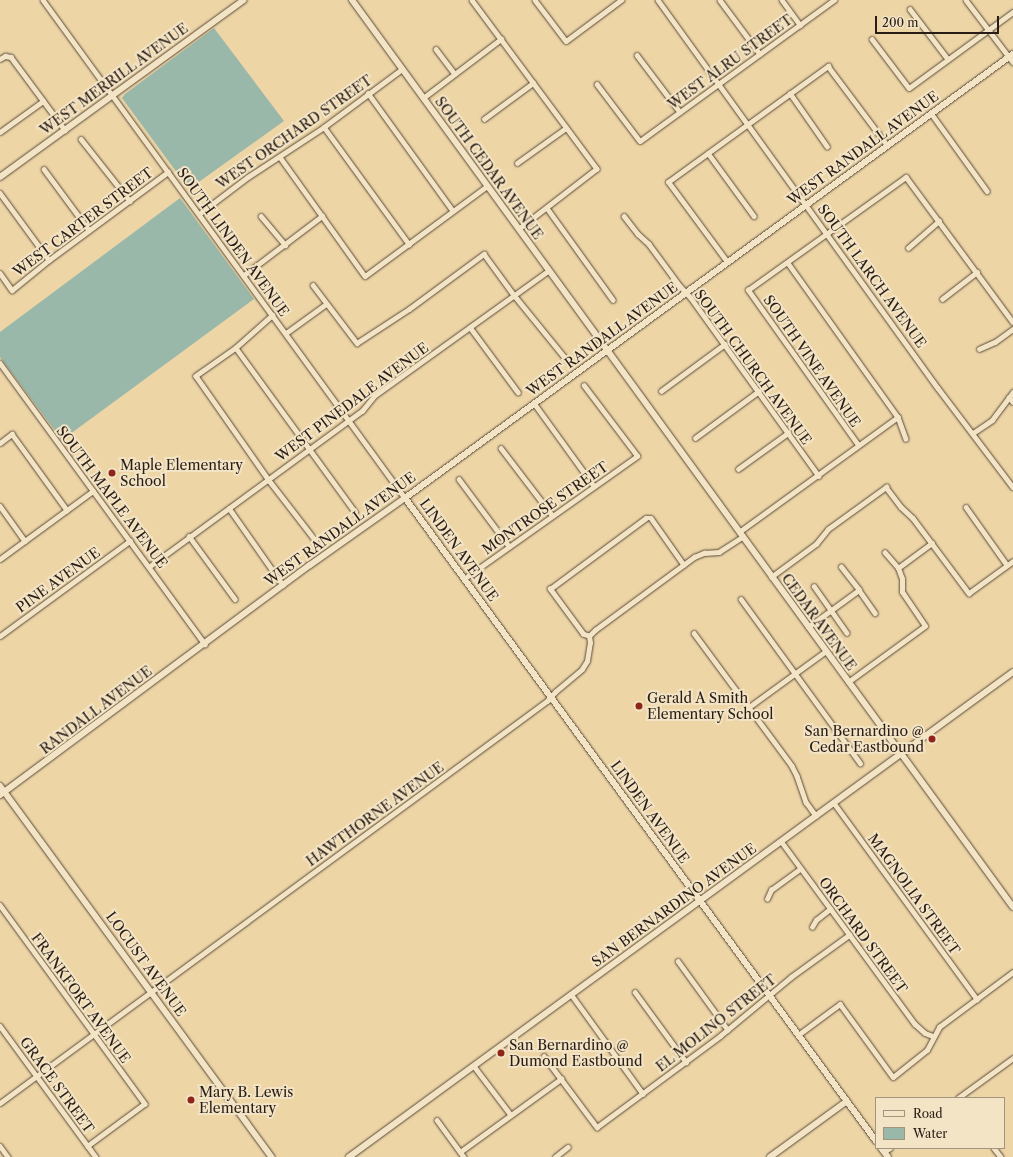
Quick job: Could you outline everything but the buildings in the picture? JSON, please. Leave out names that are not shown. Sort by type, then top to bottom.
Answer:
[{"type":"street","name":"SOUTH LINDEN AVENUE","points":[[43,0],[405,498]]},
{"type":"street","name":"WEST MERRILL AVENUE","points":[[0,177],[244,0]]},
{"type":"street","name":"SOUTH CEDAR AVENUE","points":[[352,0],[606,350]]},
{"type":"street","points":[[472,0],[597,169],[519,229]]},
{"type":"street","points":[[537,1],[566,41],[621,0]]},
{"type":"street","name":"SOUTH LARCH AVENUE","points":[[658,0],[1013,487]]},
{"type":"street","points":[[720,0],[760,54]]},
{"type":"street","points":[[782,0],[800,25]]},
{"type":"street","name":"WEST ALRU STREET","points":[[597,84],[640,141],[834,0]]},
{"type":"street","points":[[966,0],[988,30],[1011,55],[1013,62]]},
{"type":"street","points":[[910,9],[948,59]]},
{"type":"street","points":[[872,39],[909,88],[1013,12]]},
{"type":"street","points":[[423,98],[501,40]]},
{"type":"street","points":[[436,49],[455,74]]},
{"type":"street","points":[[637,55],[680,112]]},
{"type":"street","name":"WEST RANDALL AVENUE","points":[[205,644],[283,584],[405,498],[1011,55]]},
{"type":"street","points":[[0,60],[5,56],[11,58],[65,130]]},
{"type":"street","points":[[727,262],[668,182],[828,66],[887,145]]},
{"type":"street","name":"WEST ORCHARD STREET","points":[[199,214],[248,177],[324,127],[402,69]]},
{"type":"street","points":[[484,119],[533,83]]},
{"type":"street","points":[[368,93],[453,211]]},
{"type":"street","points":[[790,93],[827,146]]},
{"type":"street","points":[[0,132],[43,101]]},
{"type":"street","points":[[930,113],[986,192]]},
{"type":"street","points":[[324,127],[409,244]]},
{"type":"street","points":[[517,163],[566,128]]},
{"type":"street","points":[[81,139],[130,201]]},
{"type":"street","points":[[708,153],[754,216]]},
{"type":"street","points":[[280,157],[365,276],[487,186]]},
{"type":"street","points":[[44,169],[89,230]]},
{"type":"street","name":"WEST CARTER STREET","points":[[0,273],[12,290],[49,260],[168,172]]},
{"type":"street","points":[[906,439],[898,417],[788,263],[827,233],[906,177],[1013,322]]},
{"type":"street","points":[[0,193],[49,260]]},
{"type":"street","points":[[547,208],[613,300]]},
{"type":"street","points":[[261,216],[285,245]]},
{"type":"street","points":[[244,275],[322,216]]},
{"type":"street","name":"SOUTH CHURCH AVENUE","points":[[624,216],[638,234],[649,244],[726,344],[819,476]]},
{"type":"street","points":[[908,248],[938,221]]},
{"type":"street","points":[[313,285],[357,343],[409,309],[484,254],[514,295],[566,359]]},
{"type":"street","name":"SOUTH VINE AVENUE","points":[[788,263],[748,290],[858,445]]},
{"type":"street","name":"WEST PINEDALE AVENUE","points":[[150,566],[349,419],[362,411],[374,396],[548,270]]},
{"type":"street","points":[[942,299],[977,272]]},
{"type":"street","points":[[286,333],[326,304]]},
{"type":"street","points":[[272,315],[236,348],[196,376],[268,479],[316,541]]},
{"type":"street","points":[[470,327],[518,392]]},
{"type":"street","points":[[979,349],[995,342],[1013,329]]},
{"type":"street","points":[[661,391],[726,344]]},
{"type":"street","points":[[236,348],[355,512]]},
{"type":"street","name":"CEDAR AVENUE","points":[[606,350],[1013,907]]},
{"type":"street","name":"SOUTH MAPLE AVENUE","points":[[1,367],[150,566],[205,644]]},
{"type":"street","name":"MONTROSE STREET","points":[[465,578],[637,456],[584,386]]},
{"type":"street","points":[[695,438],[759,391]]},
{"type":"street","points":[[974,433],[992,420],[1013,392]]},
{"type":"street","points":[[1009,397],[1013,402]]},
{"type":"street","points":[[534,404],[594,486]]},
{"type":"street","points":[[684,565],[651,518],[646,518],[550,589],[583,634],[589,636],[595,630],[698,555],[719,552],[727,548],[740,534],[819,476],[858,445],[898,417]]},
{"type":"street","points":[[738,469],[788,433]]},
{"type":"street","points":[[0,443],[12,434],[67,510]]},
{"type":"street","points":[[502,448],[552,515]]},
{"type":"street","points":[[459,479],[509,546]]},
{"type":"street","points":[[771,577],[816,544],[828,529],[886,487],[901,507],[913,518],[969,593],[1013,561]]},
{"type":"street","points":[[0,559],[93,491]]},
{"type":"street","name":"LINDEN AVENUE","points":[[405,498],[875,1140]]},
{"type":"street","points":[[0,506],[25,541]]},
{"type":"street","points":[[966,507],[1007,566]]},
{"type":"street","points":[[228,508],[283,584]]},
{"type":"street","points":[[189,536],[235,599]]},
{"type":"street","name":"PINE AVENUE","points":[[0,636],[130,541]]},
{"type":"street","points":[[898,568],[932,543]]},
{"type":"street","points":[[848,682],[925,626],[902,592],[902,579],[898,568],[886,553]]},
{"type":"street","points":[[841,567],[875,614]]},
{"type":"street","points":[[814,586],[848,633]]},
{"type":"street","points":[[808,627],[859,590]]},
{"type":"street","points":[[742,600],[794,674],[860,763]]},
{"type":"street","points":[[694,633],[792,766],[806,802],[816,816]]},
{"type":"street","name":"HAWTHORNE AVENUE","points":[[0,1103],[542,706],[582,669],[587,661],[590,643],[589,636]]},
{"type":"street","name":"RANDALL AVENUE","points":[[2,793],[205,644]]},
{"type":"street","points":[[749,707],[826,651]]},
{"type":"street","name":"SAN BERNARDINO AVENUE","points":[[349,1157],[1013,672]]},
{"type":"street","name":"LOCUST AVENUE","points":[[0,786],[2,793],[152,992],[272,1157]]},
{"type":"street","name":"MAGNOLIA STREET","points":[[834,803],[977,999]]},
{"type":"street","name":"ORCHARD STREET","points":[[781,841],[800,869],[915,1024],[925,1033],[933,1036]]},
{"type":"street","points":[[767,899],[771,890],[800,869]]},
{"type":"street","name":"FRANKFORT AVENUE","points":[[0,905],[145,1104],[88,1146]]},
{"type":"street","points":[[812,927],[816,920],[830,909]]},
{"type":"street","name":"EL MOLINO STREET","points":[[561,1079],[597,1127],[728,1030],[745,1014],[849,935]]},
{"type":"street","points":[[678,961],[728,1030]]},
{"type":"street","points":[[798,1035],[840,1004],[893,1077],[922,1055],[930,1046],[933,1036],[939,1027],[1013,972]]},
{"type":"street","points":[[635,992],[686,1062]]},
{"type":"street","points":[[571,994],[643,1094]]},
{"type":"street","name":"GRACE STREET","points":[[0,1026],[96,1157]]},
{"type":"street","points":[[460,1152],[561,1079],[544,1056]]},
{"type":"street","points":[[959,1097],[1013,1058]]},
{"type":"street","points":[[474,1066],[511,1115]]},
{"type":"street","points":[[770,1157],[847,1101]]},
{"type":"street","points":[[437,1120],[464,1157]]},
{"type":"street","points":[[0,1146],[8,1157]]},
{"type":"street","points":[[555,1157],[568,1147]]},
{"type":"street","points":[[995,1149],[1001,1157]]},
{"type":"water","points":[[214,28],[284,121],[189,189],[122,98],[125,94]]},
{"type":"water","points":[[180,198],[254,299],[62,440],[0,357],[0,332]]},
{"type":"place","name":"Maple Elementary School","points":[[112,473]]},
{"type":"place","name":"Gerald A Smith Elementary School","points":[[639,706]]},
{"type":"place","name":"San Bernardino @ Cedar Eastbound","points":[[932,739]]},
{"type":"place","name":"San Bernardino @ Dumond Eastbound","points":[[501,1053]]},
{"type":"place","name":"Mary B. Lewis Elementary","points":[[191,1100]]}]
